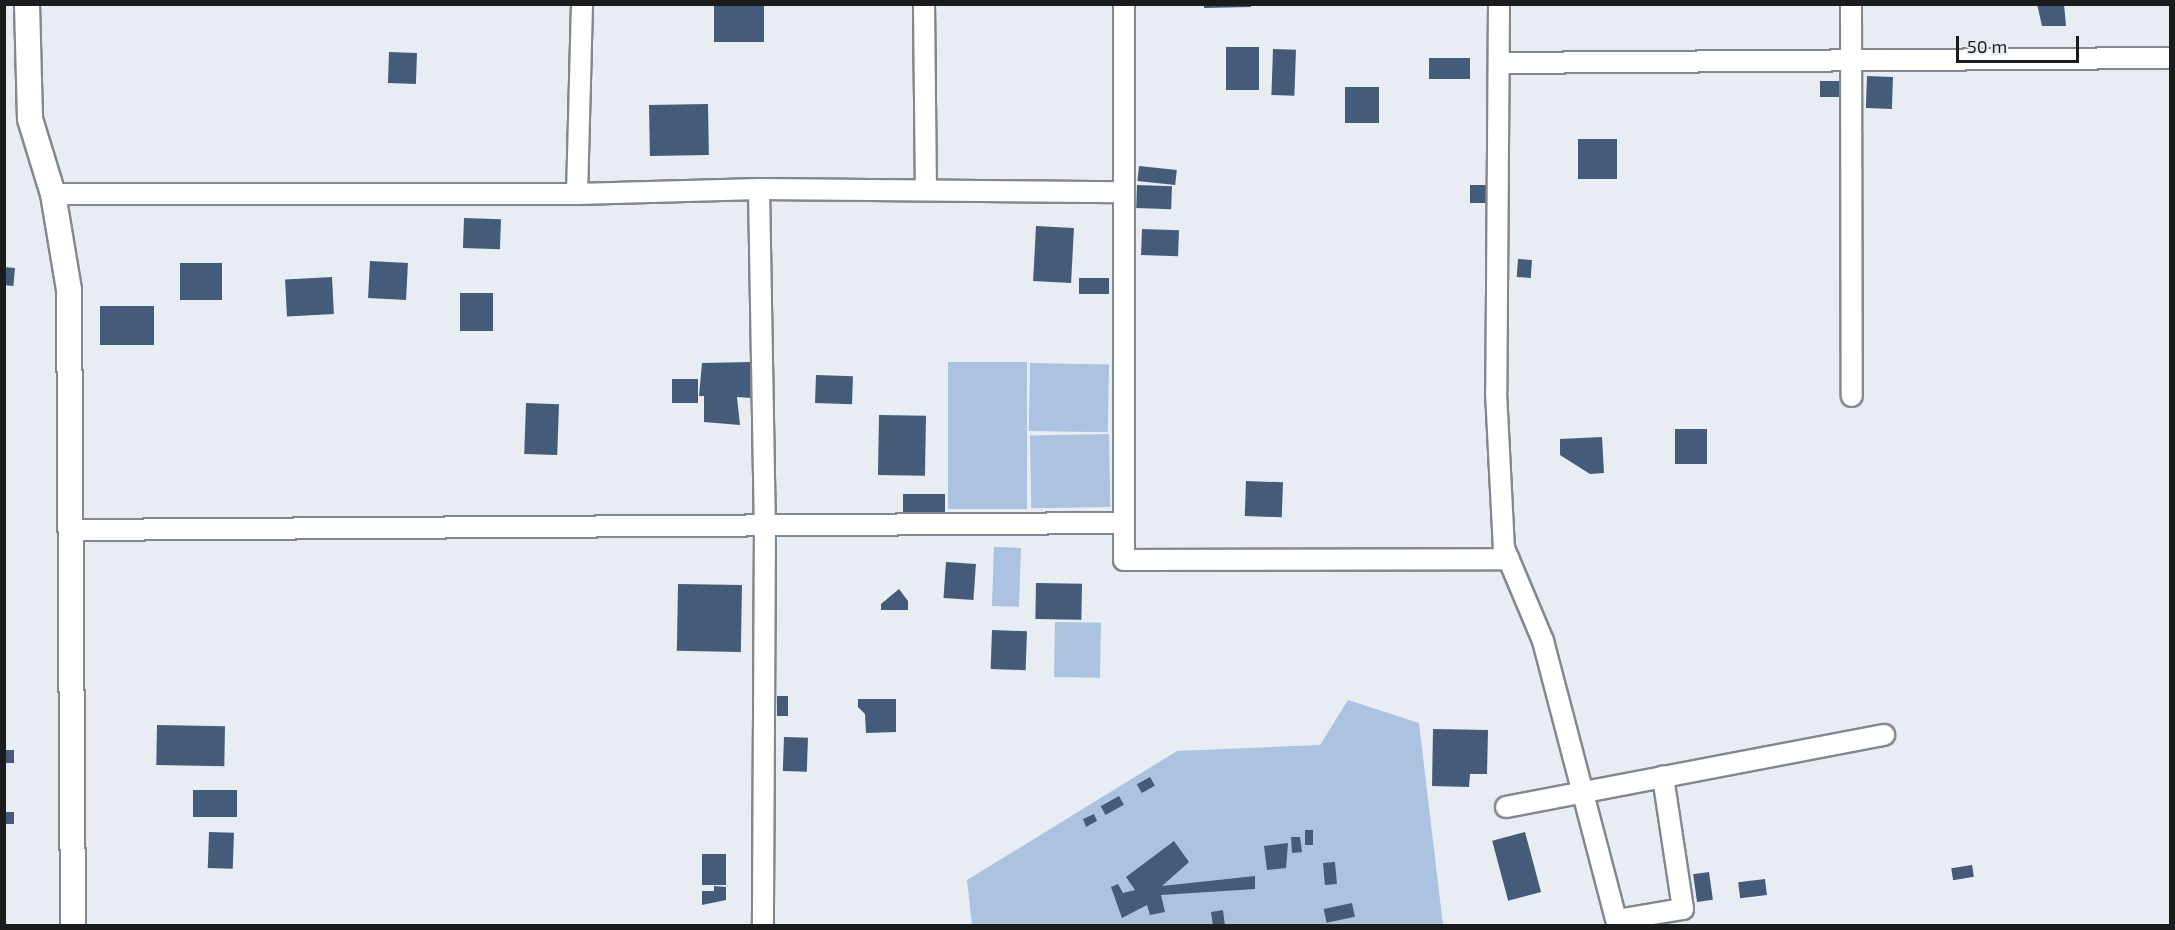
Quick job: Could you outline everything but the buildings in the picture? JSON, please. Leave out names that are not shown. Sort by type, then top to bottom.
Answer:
[{"type":"street","points":[[27,4],[30,119],[53,194],[69,290],[73,926]]},
{"type":"street","points":[[577,194],[582,4]]},
{"type":"street","points":[[924,4],[926,190]]},
{"type":"street","points":[[1124,4],[1124,560],[1509,560]]},
{"type":"street","points":[[1499,4],[1496,392],[1504,548],[1543,640],[1618,923],[1683,909],[1663,777]]},
{"type":"street","points":[[1851,4],[1852,396]]},
{"type":"street","points":[[1499,63],[2170,58]]},
{"type":"street","points":[[53,194],[577,194],[759,189],[1124,192]]},
{"type":"street","points":[[759,189],[765,525],[763,926]]},
{"type":"street","points":[[69,530],[1124,523]]},
{"type":"street","points":[[1506,807],[1884,735]]},
{"type":"shaded area","points":[[948,362],[1027,362],[1027,509],[948,509]]},
{"type":"shaded area","points":[[1030,363],[1109,364],[1108,432],[1029,431]]},
{"type":"shaded area","points":[[1109,434],[1110,507],[1031,508],[1030,435]]},
{"type":"shaded area","points":[[994,547],[1021,548],[1019,607],[992,606]]},
{"type":"shaded area","points":[[1055,622],[1101,623],[1100,678],[1054,677]]},
{"type":"shaded area","points":[[1348,700],[1419,723],[1443,925],[972,925],[967,880],[1177,751],[1320,745]]}]
